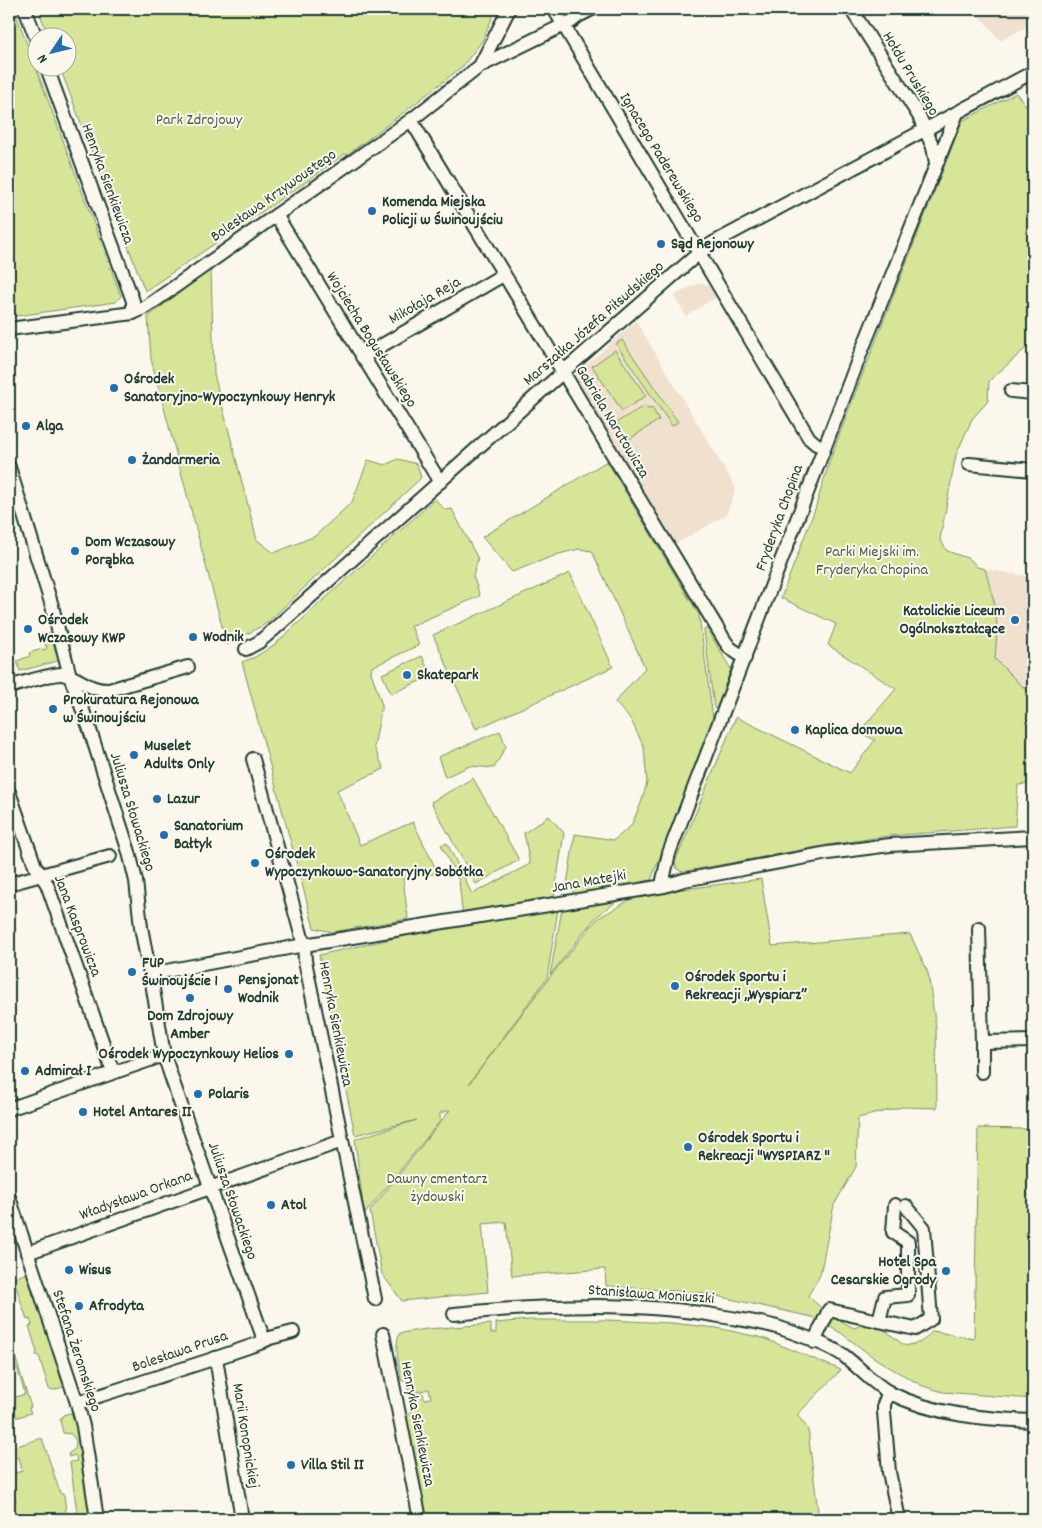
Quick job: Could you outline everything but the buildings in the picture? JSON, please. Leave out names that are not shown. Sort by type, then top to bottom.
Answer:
[{"type":"street","points":[[25,9],[32,28]]},
{"type":"street","name":"Bolesława Krzywoustego","points":[[9,329],[133,313],[146,307],[410,120],[480,66],[509,9]]},
{"type":"street","name":"Ignacego Paderewskiego","points":[[554,9],[809,438],[824,448]]},
{"type":"street","points":[[480,66],[563,26],[592,9]]},
{"type":"street","name":"Hołdu Pruskiego","points":[[851,9],[926,130]]},
{"type":"street","name":"Marszałka Józefa Piłsudskiego","points":[[246,649],[259,642],[272,631],[699,253],[722,238],[1033,72]]},
{"type":"street","name":"Henryka Sienkiewicza","points":[[50,78],[133,301],[133,313]]},
{"type":"street","name":"Fryderyka Chopina","points":[[664,886],[663,880],[669,853],[824,448],[957,113]]},
{"type":"street","name":"Gabriela Narutowicza","points":[[410,120],[725,641],[730,648],[745,658]]},
{"type":"street","points":[[926,130],[937,133],[941,138],[943,146]]},
{"type":"street","points":[[926,130],[934,151],[936,165]]},
{"type":"street","name":"Wojciecha Bogusławskiego","points":[[276,215],[440,482]]},
{"type":"street","name":"Mikołaja Reja","points":[[362,356],[503,274]]},
{"type":"street","points":[[1011,390],[1033,393]]},
{"type":"street","points":[[969,464],[1033,470]]},
{"type":"street","name":"Juliusza Słowackiego","points":[[9,467],[12,491],[52,606],[70,676],[89,727],[129,852],[136,881],[147,959],[154,977],[152,982],[164,1055],[264,1340]]},
{"type":"street","points":[[9,687],[59,673],[70,676],[100,691],[109,690],[188,667]]},
{"type":"street","name":"Henryka Sienkiewicza","points":[[253,758],[304,944],[305,961],[375,1299]]},
{"type":"street","name":"Jana Kasprowicza","points":[[9,792],[35,866],[47,884],[113,1072]]},
{"type":"street","name":"Jana Matejki","points":[[154,977],[161,972],[304,944],[664,886],[684,880],[828,853],[881,846],[1033,837]]},
{"type":"street","points":[[9,884],[110,856]]},
{"type":"street","points":[[978,928],[982,1072]]},
{"type":"street","points":[[982,1042],[1033,1041]]},
{"type":"street","points":[[9,1109],[164,1055]]},
{"type":"street","name":"Władysława Orkana","points":[[27,1253],[342,1141]]},
{"type":"street","name":"Stefana Żeromskiego","points":[[9,1197],[77,1403],[83,1426],[97,1519]]},
{"type":"street","points":[[814,1342],[829,1310],[915,1329],[931,1320],[924,1228],[900,1205],[893,1232],[908,1242],[908,1295],[885,1297],[879,1321]]},
{"type":"street","name":"Stanisława Moniuszki","points":[[454,1314],[555,1307],[661,1309],[699,1312],[762,1323],[781,1328],[842,1354],[889,1392],[916,1404],[946,1412],[1002,1420],[1033,1421]]},
{"type":"street","name":"Bolesława Prusa","points":[[77,1403],[216,1358],[283,1333],[293,1332],[268,1328],[257,1320]]},
{"type":"street","name":"Henryka Sienkiewicza","points":[[383,1334],[420,1519]]},
{"type":"street","name":"Marii Konopnickiej","points":[[216,1358],[242,1519]]},
{"type":"street","points":[[889,1392],[884,1404],[884,1412],[889,1472],[899,1519]]},
{"type":"shaded area","points":[[971,9],[1033,9],[1033,23],[1000,41],[987,24]]},
{"type":"shaded area","points":[[702,283],[708,285],[716,297],[686,316],[674,296],[694,285]]},
{"type":"shaded area","points":[[636,321],[736,488],[726,515],[676,544],[577,381],[578,372]]},
{"type":"shaded area","name":"Katolickie Liceum Ogólnokształcące","points":[[985,569],[1033,577],[1033,688],[1024,688],[995,659],[996,609]]},
{"type":"green space","points":[[9,9],[14,9],[28,47],[28,78],[40,78],[121,296],[116,302],[9,317]]},
{"type":"green space","name":"Park Zdrojowy","points":[[38,9],[496,9],[482,41],[463,66],[347,155],[345,154],[145,291],[64,78],[78,78],[78,28],[45,28]]},
{"type":"green space","name":"Parki Miejski im. Fryderyka Chopina","points":[[1016,93],[1033,113],[1033,342],[989,381],[988,401],[972,419],[956,455],[940,539],[947,551],[970,559],[977,567],[985,569],[996,609],[995,659],[1024,688],[1033,688],[1033,783],[1018,785],[1015,826],[888,836],[682,872],[677,869],[675,862],[736,717],[850,773],[875,740],[859,732],[896,689],[828,645],[836,624],[781,598],[815,509],[847,414],[962,121]]},
{"type":"green space","points":[[211,268],[214,374],[257,540],[274,553],[315,536],[352,502],[368,460],[385,465],[398,459],[417,464],[421,478],[267,623],[227,645],[151,359],[148,317]]},
{"type":"green space","points":[[622,340],[678,422],[672,426],[616,344]]},
{"type":"green space","points":[[615,350],[646,396],[622,411],[592,366]]},
{"type":"green space","points":[[644,406],[648,409],[652,408],[659,420],[628,440],[617,422]]},
{"type":"green space","points":[[607,461],[699,615],[713,719],[651,880],[578,899],[567,884],[575,834],[614,840],[631,826],[647,783],[644,747],[631,720],[615,702],[645,668],[592,551],[579,549],[559,554],[512,572],[482,537]]},
{"type":"green space","points":[[435,499],[445,510],[452,509],[478,559],[473,576],[480,596],[411,626],[419,645],[372,667],[371,672],[382,705],[374,747],[384,769],[337,790],[360,845],[413,822],[438,873],[403,879],[408,919],[332,932],[314,928],[242,662],[255,657],[274,645]]},
{"type":"green space","points":[[570,573],[613,667],[476,729],[433,635]]},
{"type":"green space","points":[[705,629],[707,629],[731,669],[717,709],[714,708]]},
{"type":"green space","points":[[50,633],[58,661],[20,671],[17,661],[30,656],[29,653],[42,649],[45,650],[47,646],[42,636]]},
{"type":"green space","name":"Skatepark","points":[[422,656],[431,676],[391,694],[382,674]]},
{"type":"green space","points":[[500,731],[506,746],[494,768],[470,766],[445,777],[438,757]]},
{"type":"green space","points":[[473,778],[519,860],[476,884],[431,802]]},
{"type":"green space","points":[[549,816],[564,833],[553,904],[463,919],[459,881],[441,845],[447,843],[472,894],[530,864],[524,833]]},
{"type":"green space","name":"Dawny cmentarz żydowski","points":[[761,879],[772,946],[910,934],[928,973],[936,1028],[937,1108],[902,1107],[858,1118],[856,1167],[834,1205],[820,1275],[808,1296],[829,1315],[854,1328],[873,1321],[905,1346],[921,1342],[933,1331],[974,1339],[978,1128],[1026,1129],[1028,1147],[1033,1147],[1033,1399],[943,1392],[923,1386],[873,1357],[841,1333],[812,1317],[703,1293],[606,1286],[605,1269],[512,1276],[506,1222],[482,1224],[488,1292],[402,1301],[382,1274],[370,1211],[450,1110],[440,1113],[440,1121],[364,1215],[355,1139],[417,1120],[355,1135],[319,955],[458,924],[558,909],[547,978],[469,1084],[549,978],[597,919],[638,895]]},
{"type":"green space","points":[[621,898],[595,918],[550,975],[562,909]]},
{"type":"green space","points":[[29,1273],[33,1288],[32,1293],[37,1298],[65,1386],[54,1390],[49,1389],[39,1356],[36,1355],[37,1352],[29,1326],[32,1325],[30,1319],[27,1320],[14,1280]]},
{"type":"green space","points":[[528,1320],[607,1320],[671,1323],[717,1328],[763,1338],[841,1370],[797,1415],[809,1432],[819,1519],[424,1519],[407,1417],[412,1411],[409,1395],[423,1393],[424,1399],[431,1398],[429,1389],[409,1394],[407,1383],[401,1380],[397,1349],[400,1333],[491,1324],[491,1333],[496,1333],[496,1323]]},
{"type":"green space","points":[[14,1353],[31,1407],[29,1408],[31,1413],[9,1420],[9,1399],[25,1394],[17,1368],[12,1370],[9,1364],[9,1355]]},
{"type":"green space","points":[[69,1413],[76,1415],[93,1519],[78,1519],[70,1462],[77,1461],[75,1455],[69,1457],[68,1454],[75,1449],[76,1441],[71,1434],[63,1433],[60,1420],[63,1415]]},
{"type":"green space","points":[[42,1438],[60,1493],[64,1495],[67,1519],[9,1519],[9,1503],[16,1502],[9,1475],[22,1471],[19,1457],[11,1459],[9,1453],[17,1446]]},
{"type":"place","name":"Komenda Miejska Policji w Świnoujściu","points":[[372,211]]},
{"type":"place","name":"Sąd Rejonowy","points":[[661,244]]},
{"type":"place","name":"Ośrodek Sanatoryjno-Wypoczynkowy Henryk","points":[[114,388]]},
{"type":"place","name":"Alga","points":[[26,426]]},
{"type":"place","name":"Żandarmeria","points":[[132,460]]},
{"type":"place","name":"Dom Wczasowy Porąbka","points":[[75,551]]},
{"type":"place","name":"Katolickie Liceum Ogólnokształcące","points":[[1015,620]]},
{"type":"place","name":"Ośrodek Wczasowy KWP","points":[[28,629]]},
{"type":"place","name":"Wodnik","points":[[193,637]]},
{"type":"place","name":"Skatepark","points":[[407,675]]},
{"type":"place","name":"Prokuratura Rejonowa w Świnoujściu","points":[[53,709]]},
{"type":"place","name":"Kaplica domowa","points":[[795,730]]},
{"type":"place","name":"Muselet Adults Only","points":[[134,755]]},
{"type":"place","name":"Lazur","points":[[157,799]]},
{"type":"place","name":"Sanatorium Bałtyk","points":[[164,835]]},
{"type":"place","name":"Ośrodek Wypoczynkowo-Sanatoryjny Sobótka","points":[[255,863]]},
{"type":"place","name":"FUP Świnoujście 1","points":[[132,972]]},
{"type":"place","name":"Ośrodek Sportu i Rekreacji „Wyspiarz”","points":[[675,986]]},
{"type":"place","name":"Pensjonat Wodnik","points":[[228,989]]},
{"type":"place","name":"Dom Zdrojowy Amber","points":[[190,998]]},
{"type":"place","name":"Ośrodek Wypoczynkowy Helios","points":[[289,1054]]},
{"type":"place","name":"Admirał I","points":[[25,1071]]},
{"type":"place","name":"Polaris","points":[[198,1094]]},
{"type":"place","name":"Hotel Antares II","points":[[83,1112]]},
{"type":"place","name":"Ośrodek Sportu i Rekreacji \"WYSPIARZ \"","points":[[688,1147]]},
{"type":"place","name":"Atol","points":[[271,1205]]},
{"type":"place","name":"Wisus","points":[[69,1270]]},
{"type":"place","name":"Hotel Spa Cesarskie Ogrody","points":[[946,1271]]},
{"type":"place","name":"Afrodyta","points":[[79,1306]]},
{"type":"place","name":"Villa Stil II","points":[[291,1465]]}]
